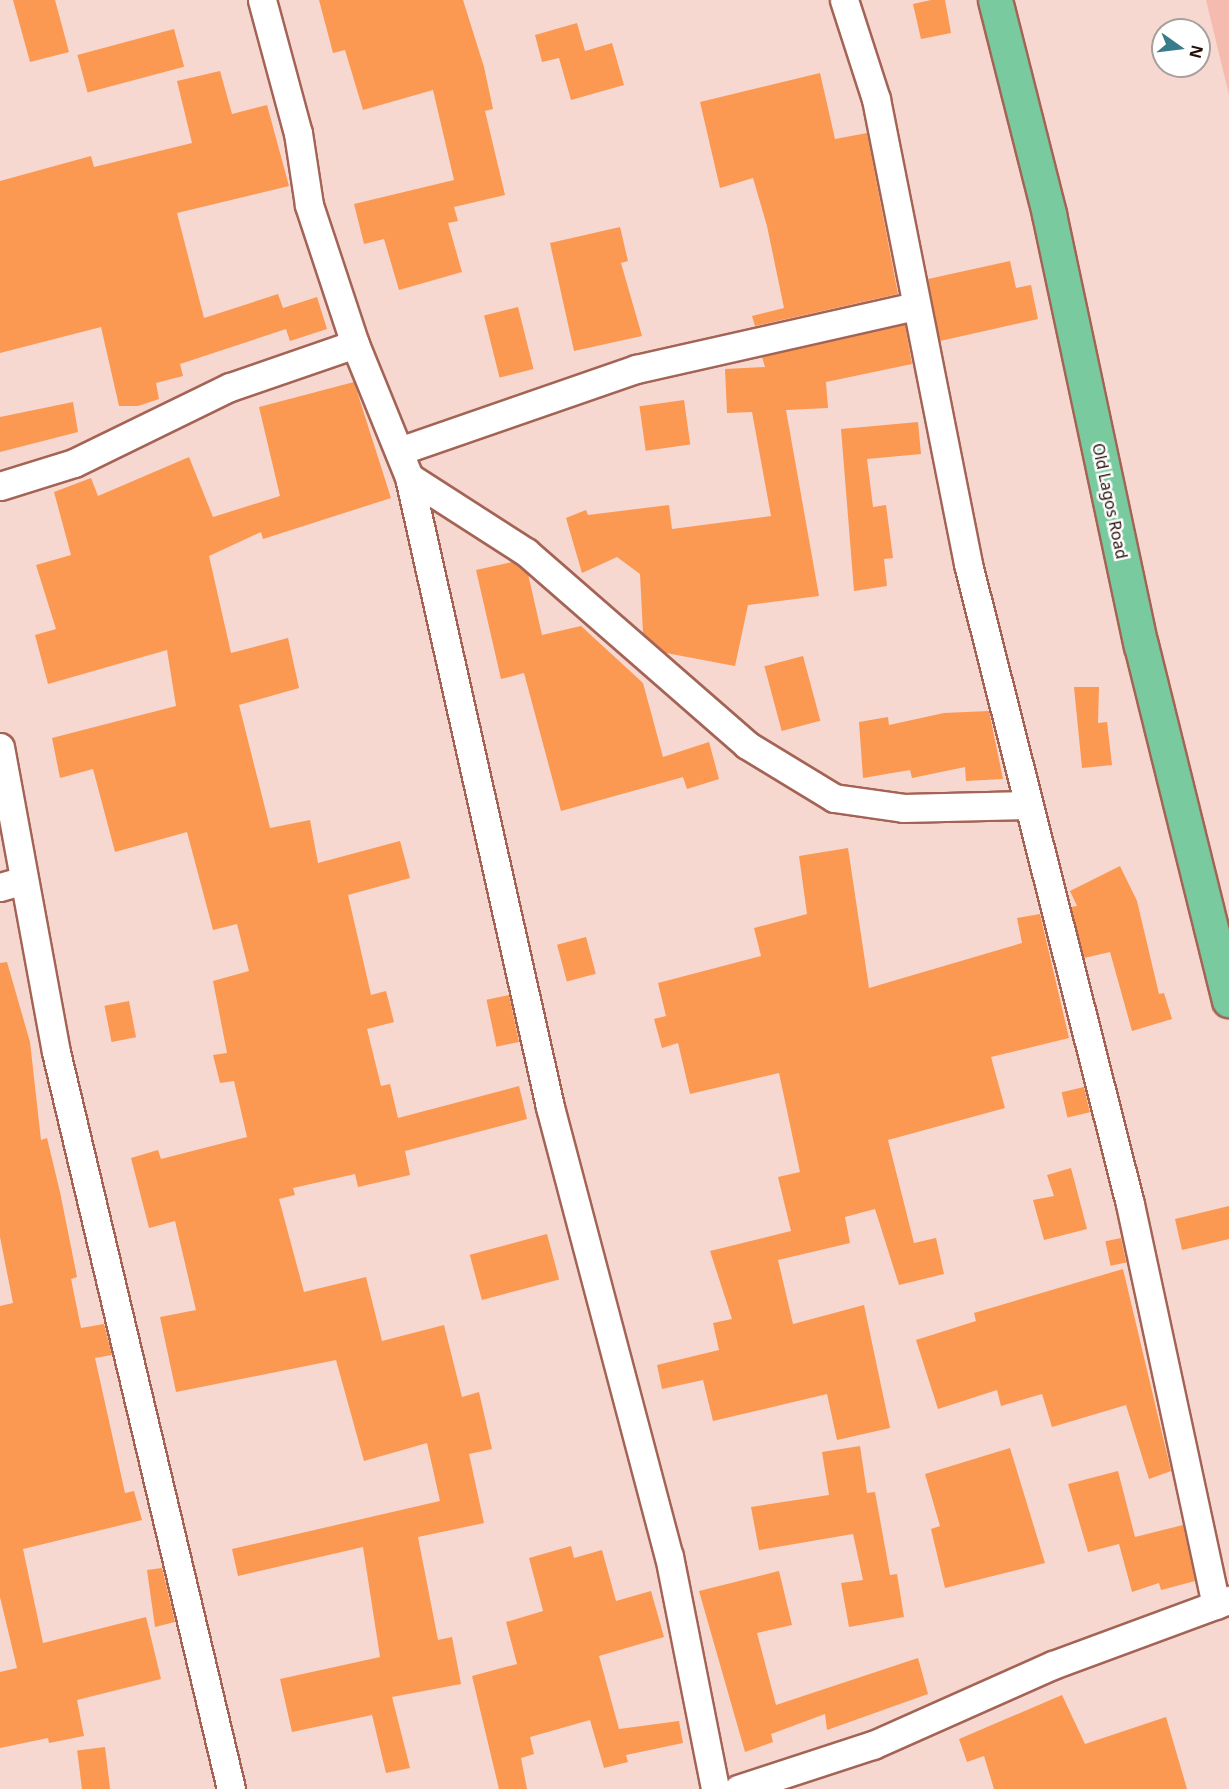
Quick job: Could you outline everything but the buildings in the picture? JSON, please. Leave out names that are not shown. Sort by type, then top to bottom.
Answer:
[{"type":"main road","name":"Old Lagos Road","points":[[995,0],[1049,214],[1141,645],[1229,1000]]},
{"type":"street","points":[[262,0],[298,133],[309,205],[354,344],[409,477],[549,1107],[669,1556],[715,1789]]},
{"type":"street","points":[[738,1789],[873,1744],[1053,1665],[1222,1603],[1130,1204],[968,564],[915,306],[876,99],[844,0]]},
{"type":"street","points":[[399,451],[636,369],[915,306]]},
{"type":"street","points":[[0,486],[74,463],[230,387],[354,344]]},
{"type":"street","points":[[409,477],[526,552],[747,745],[834,798],[903,808],[1028,805]]},
{"type":"street","points":[[0,747],[12,884],[56,1052],[231,1789]]},
{"type":"shaded area","points":[[1206,0],[1229,0],[1229,95],[1211,18]]}]
